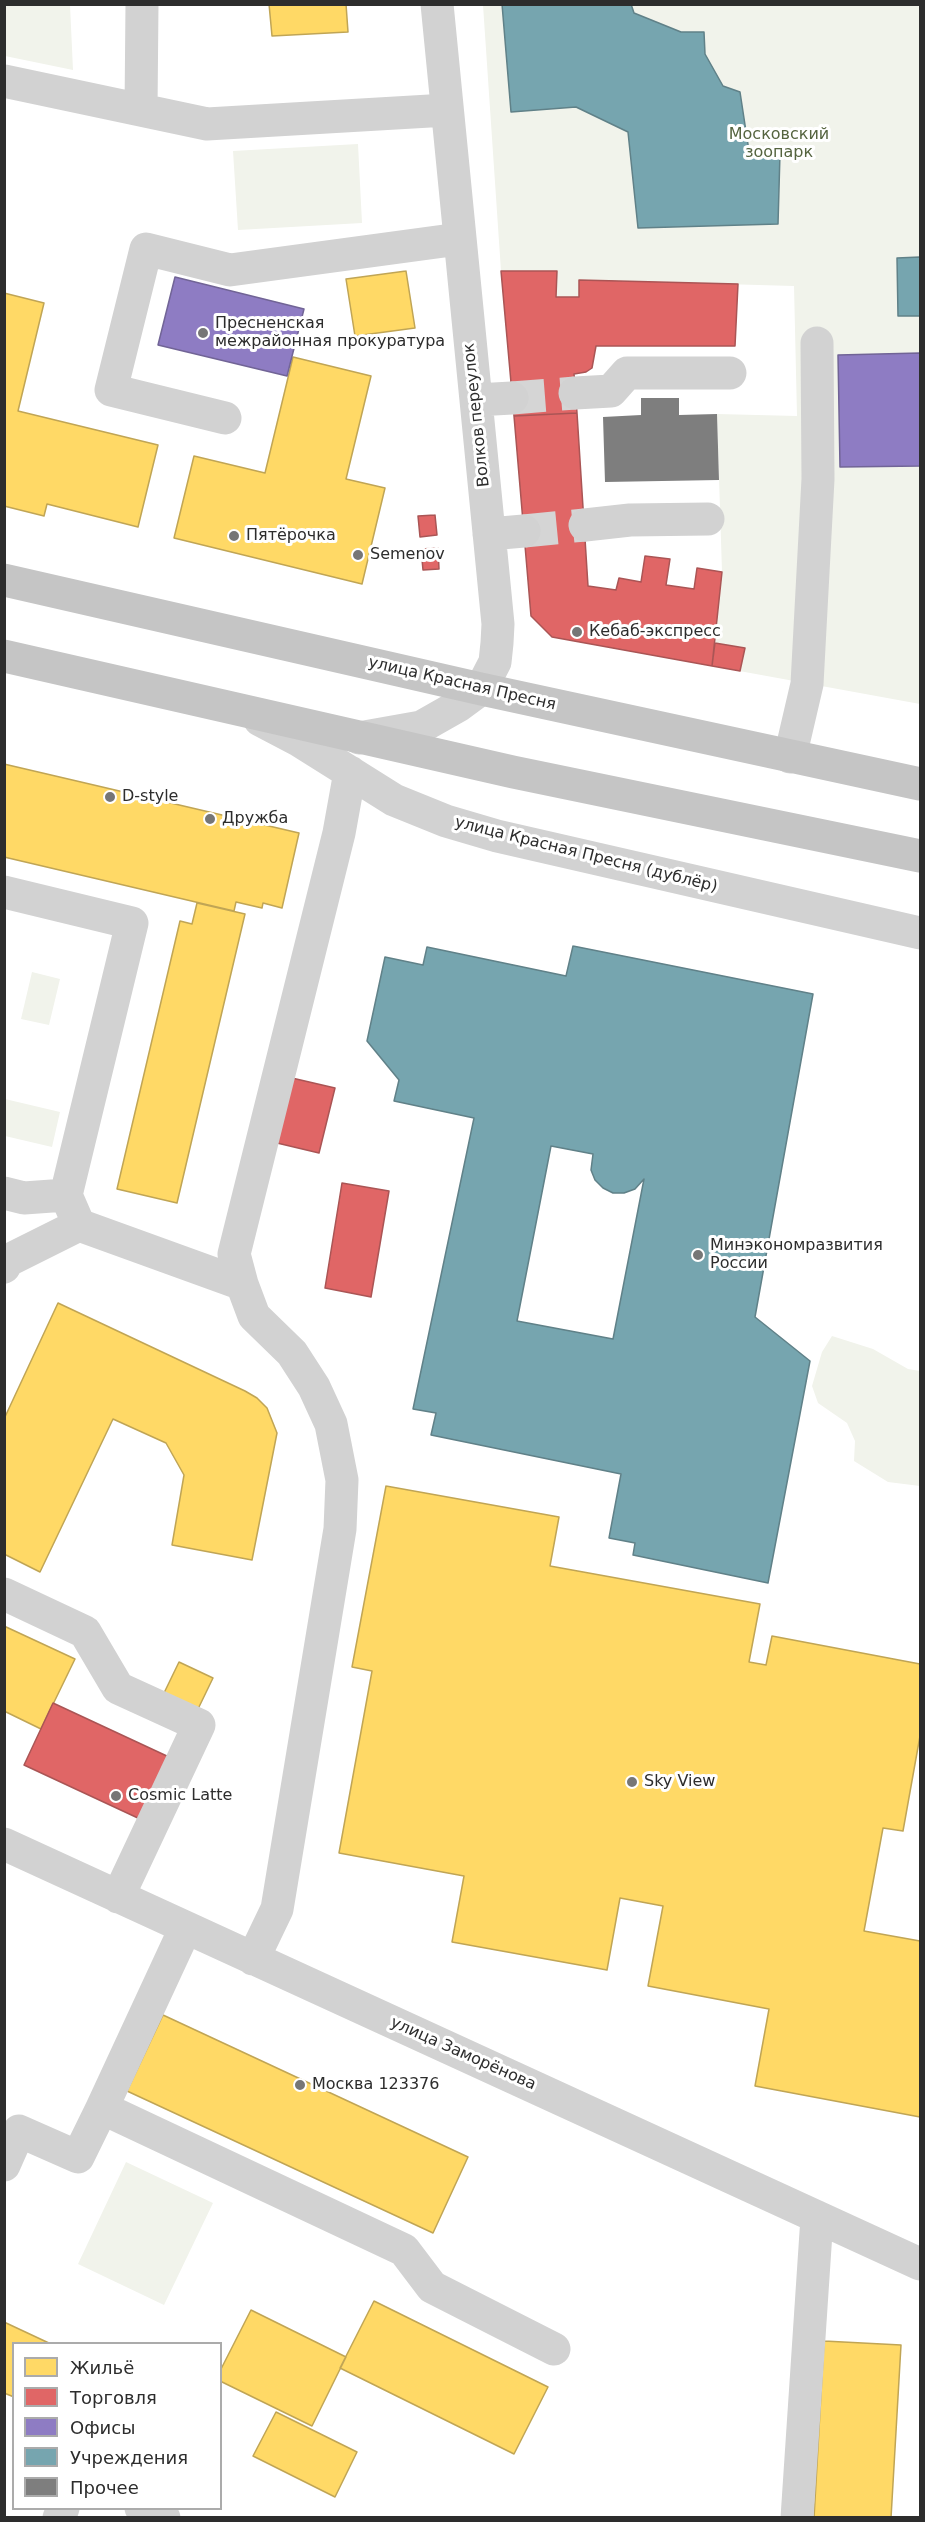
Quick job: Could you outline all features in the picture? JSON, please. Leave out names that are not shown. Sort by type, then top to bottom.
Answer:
[{"type":"main road","name":"улица Красная Пресня","points":[[4,580],[481,689],[921,784]]},
{"type":"main road","points":[[4,656],[513,772],[921,856]]},
{"type":"street","points":[[141,110],[142,4]]},
{"type":"street","name":"Волков переулок","points":[[358,738],[421,727],[458,706],[481,689],[495,662],[498,624],[437,4]]},
{"type":"street","points":[[4,81],[207,124],[447,110]]},
{"type":"street","points":[[225,418],[111,390],[146,249],[230,270],[459,238]]},
{"type":"street","points":[[790,757],[807,684],[818,479],[817,343]]},
{"type":"street","points":[[575,393],[611,392],[627,373],[730,373]]},
{"type":"street","points":[[476,400],[512,398]]},
{"type":"street","points":[[585,525],[630,520],[708,519]]},
{"type":"street","points":[[489,534],[524,531]]},
{"type":"street","name":"улица Красная Пресня (дублёр)","points":[[239,710],[300,741],[394,800],[446,821],[497,836],[921,933]]},
{"type":"street","points":[[253,1959],[277,1909],[340,1529],[342,1480],[331,1424],[314,1387],[292,1353],[254,1316],[234,1254],[339,833],[351,772]]},
{"type":"street","points":[[4,892],[132,922],[66,1195],[79,1225]]},
{"type":"street","points":[[4,1193],[24,1198],[66,1195]]},
{"type":"street","points":[[4,1267],[7,1261],[79,1225],[242,1284]]},
{"type":"street","points":[[4,1594],[85,1632],[118,1688],[199,1725],[118,1897]]},
{"type":"street","name":"улица Заморёнова","points":[[4,1844],[185,1929],[921,2264]]},
{"type":"street","points":[[4,2165],[20,2132],[78,2157],[185,1929]]},
{"type":"street","points":[[102,2108],[404,2250],[432,2287],[554,2349]]},
{"type":"street","points":[[797,2517],[817,2217]]},
{"type":"street","points":[[146,2510],[164,2517]]},
{"type":"green space","points":[[4,5],[70,5],[73,70],[5,56]]},
{"type":"green space","name":"Московский зоопарк","points":[[483,5],[920,5],[920,704],[712,666],[722,572],[717,414],[797,416],[794,286],[580,280],[579,297],[556,297],[557,271],[501,271]]},
{"type":"green space","points":[[358,144],[362,223],[238,230],[233,151]]},
{"type":"green space","points":[[32,972],[60,979],[49,1025],[21,1019]]},
{"type":"green space","points":[[5,1099],[60,1112],[52,1147],[5,1136]]},
{"type":"green space","points":[[832,1336],[873,1349],[908,1369],[920,1371],[920,1486],[888,1482],[854,1461],[855,1441],[847,1423],[818,1403],[812,1386],[822,1352]]},
{"type":"green space","points":[[126,2162],[213,2203],[164,2305],[78,2264]]},
{"type":"building: Жильё","points":[[269,4],[346,4],[348,32],[272,36]]},
{"type":"building: Жильё","points":[[406,271],[415,328],[355,336],[346,279]]},
{"type":"building: Жильё","points":[[4,293],[44,303],[18,411],[158,445],[138,527],[47,504],[44,516],[4,506]]},
{"type":"building: Жильё","points":[[293,357],[371,376],[346,479],[385,488],[362,584],[174,538],[194,456],[265,473]]},
{"type":"building: Жильё","points":[[4,764],[299,833],[282,908],[263,903],[262,908],[236,902],[234,911],[4,857]]},
{"type":"building: Жильё","points":[[197,903],[245,914],[177,1203],[117,1189],[180,921],[192,924]]},
{"type":"building: Жильё","points":[[58,1303],[245,1391],[267,1408],[277,1433],[252,1560],[172,1545],[184,1475],[166,1443],[113,1419],[40,1572],[4,1554],[4,1419]]},
{"type":"building: Жильё","name":"Sky View","points":[[386,1486],[559,1517],[550,1566],[760,1604],[749,1662],[766,1665],[772,1636],[920,1664],[920,1736],[903,1831],[883,1828],[864,1931],[920,1941],[920,2117],[755,2086],[769,2009],[648,1986],[663,1906],[620,1898],[607,1970],[452,1942],[464,1876],[339,1853],[372,1671],[352,1667]]},
{"type":"building: Жильё","points":[[4,1626],[75,1659],[41,1729],[4,1711]]},
{"type":"building: Жильё","points":[[179,1662],[213,1678],[198,1709],[164,1693]]},
{"type":"building: Жильё","points":[[163,2015],[468,2157],[433,2233],[127,2091]]},
{"type":"building: Жильё","points":[[374,2301],[548,2387],[514,2454],[340,2368]]},
{"type":"building: Жильё","points":[[251,2310],[346,2357],[312,2426],[222,2382],[222,2367]]},
{"type":"building: Жильё","points":[[4,2322],[47,2342],[12,2342],[12,2396],[4,2393]]},
{"type":"building: Жильё","points":[[824,2341],[901,2345],[891,2518],[814,2518]]},
{"type":"building: Жильё","points":[[276,2412],[357,2452],[335,2497],[253,2456]]},
{"type":"building: Торговля","points":[[501,271],[557,271],[556,297],[579,297],[579,280],[738,284],[735,346],[596,346],[592,368],[586,372],[574,374],[577,413],[514,416]]},
{"type":"building: Торговля","points":[[577,413],[588,586],[616,590],[619,578],[641,582],[645,556],[670,559],[666,585],[694,589],[697,568],[722,572],[712,666],[552,637],[531,616],[514,416]]},
{"type":"building: Торговля","points":[[435,515],[437,535],[420,537],[418,516]]},
{"type":"building: Торговля","points":[[438,548],[439,569],[423,570],[421,549]]},
{"type":"building: Торговля","points":[[715,643],[745,648],[740,671],[712,666]]},
{"type":"building: Торговля","points":[[292,1078],[335,1088],[319,1153],[277,1143]]},
{"type":"building: Торговля","points":[[342,1183],[389,1191],[371,1297],[325,1288]]},
{"type":"building: Торговля","points":[[53,1703],[169,1757],[140,1819],[24,1765]]},
{"type":"building: Офисы","points":[[175,277],[304,309],[287,376],[158,345]]},
{"type":"building: Офисы","points":[[920,353],[920,466],[840,467],[838,355]]},
{"type":"building: Учреждения","points":[[502,4],[631,4],[634,13],[681,32],[704,32],[705,54],[723,86],[740,92],[749,151],[780,153],[778,224],[638,228],[628,132],[576,107],[511,112]]},
{"type":"building: Учреждения","points":[[920,257],[920,316],[898,316],[897,258]]},
{"type":"building: Учреждения","name":"Минэкономразвития России","points":[[573,946],[813,994],[755,1317],[810,1361],[768,1583],[633,1555],[635,1543],[609,1538],[621,1474],[431,1435],[436,1413],[413,1409],[474,1118],[394,1101],[399,1080],[367,1041],[385,957],[423,965],[427,947],[566,976]],"holes":[[[551,1146],[593,1154],[591,1170],[595,1180],[603,1188],[613,1193],[624,1193],[635,1189],[644,1179],[613,1339],[517,1321]]]},
{"type":"building: Прочее","points":[[641,398],[679,398],[679,415],[717,414],[719,480],[605,482],[603,417],[641,415]]},
{"type":"tunnel","points":[[512,398],[575,393]]},
{"type":"tunnel","points":[[524,531],[585,525]]},
{"type":"place","name":"Пресненская межрайонная прокуратура","points":[[203,333]]},
{"type":"place","name":"Пятёрочка","points":[[234,536]]},
{"type":"place","name":"Semenov","points":[[358,555]]},
{"type":"place","name":"Кебаб-экспресс","points":[[577,632]]},
{"type":"place","name":"D-style","points":[[110,797]]},
{"type":"place","name":"Дружба","points":[[210,819]]},
{"type":"place","name":"Минэкономразвития России","points":[[698,1255]]},
{"type":"place","name":"Sky View","points":[[632,1782]]},
{"type":"place","name":"Cosmic Latte","points":[[116,1796]]},
{"type":"place","name":"Москва 123376","points":[[300,2085]]}]
